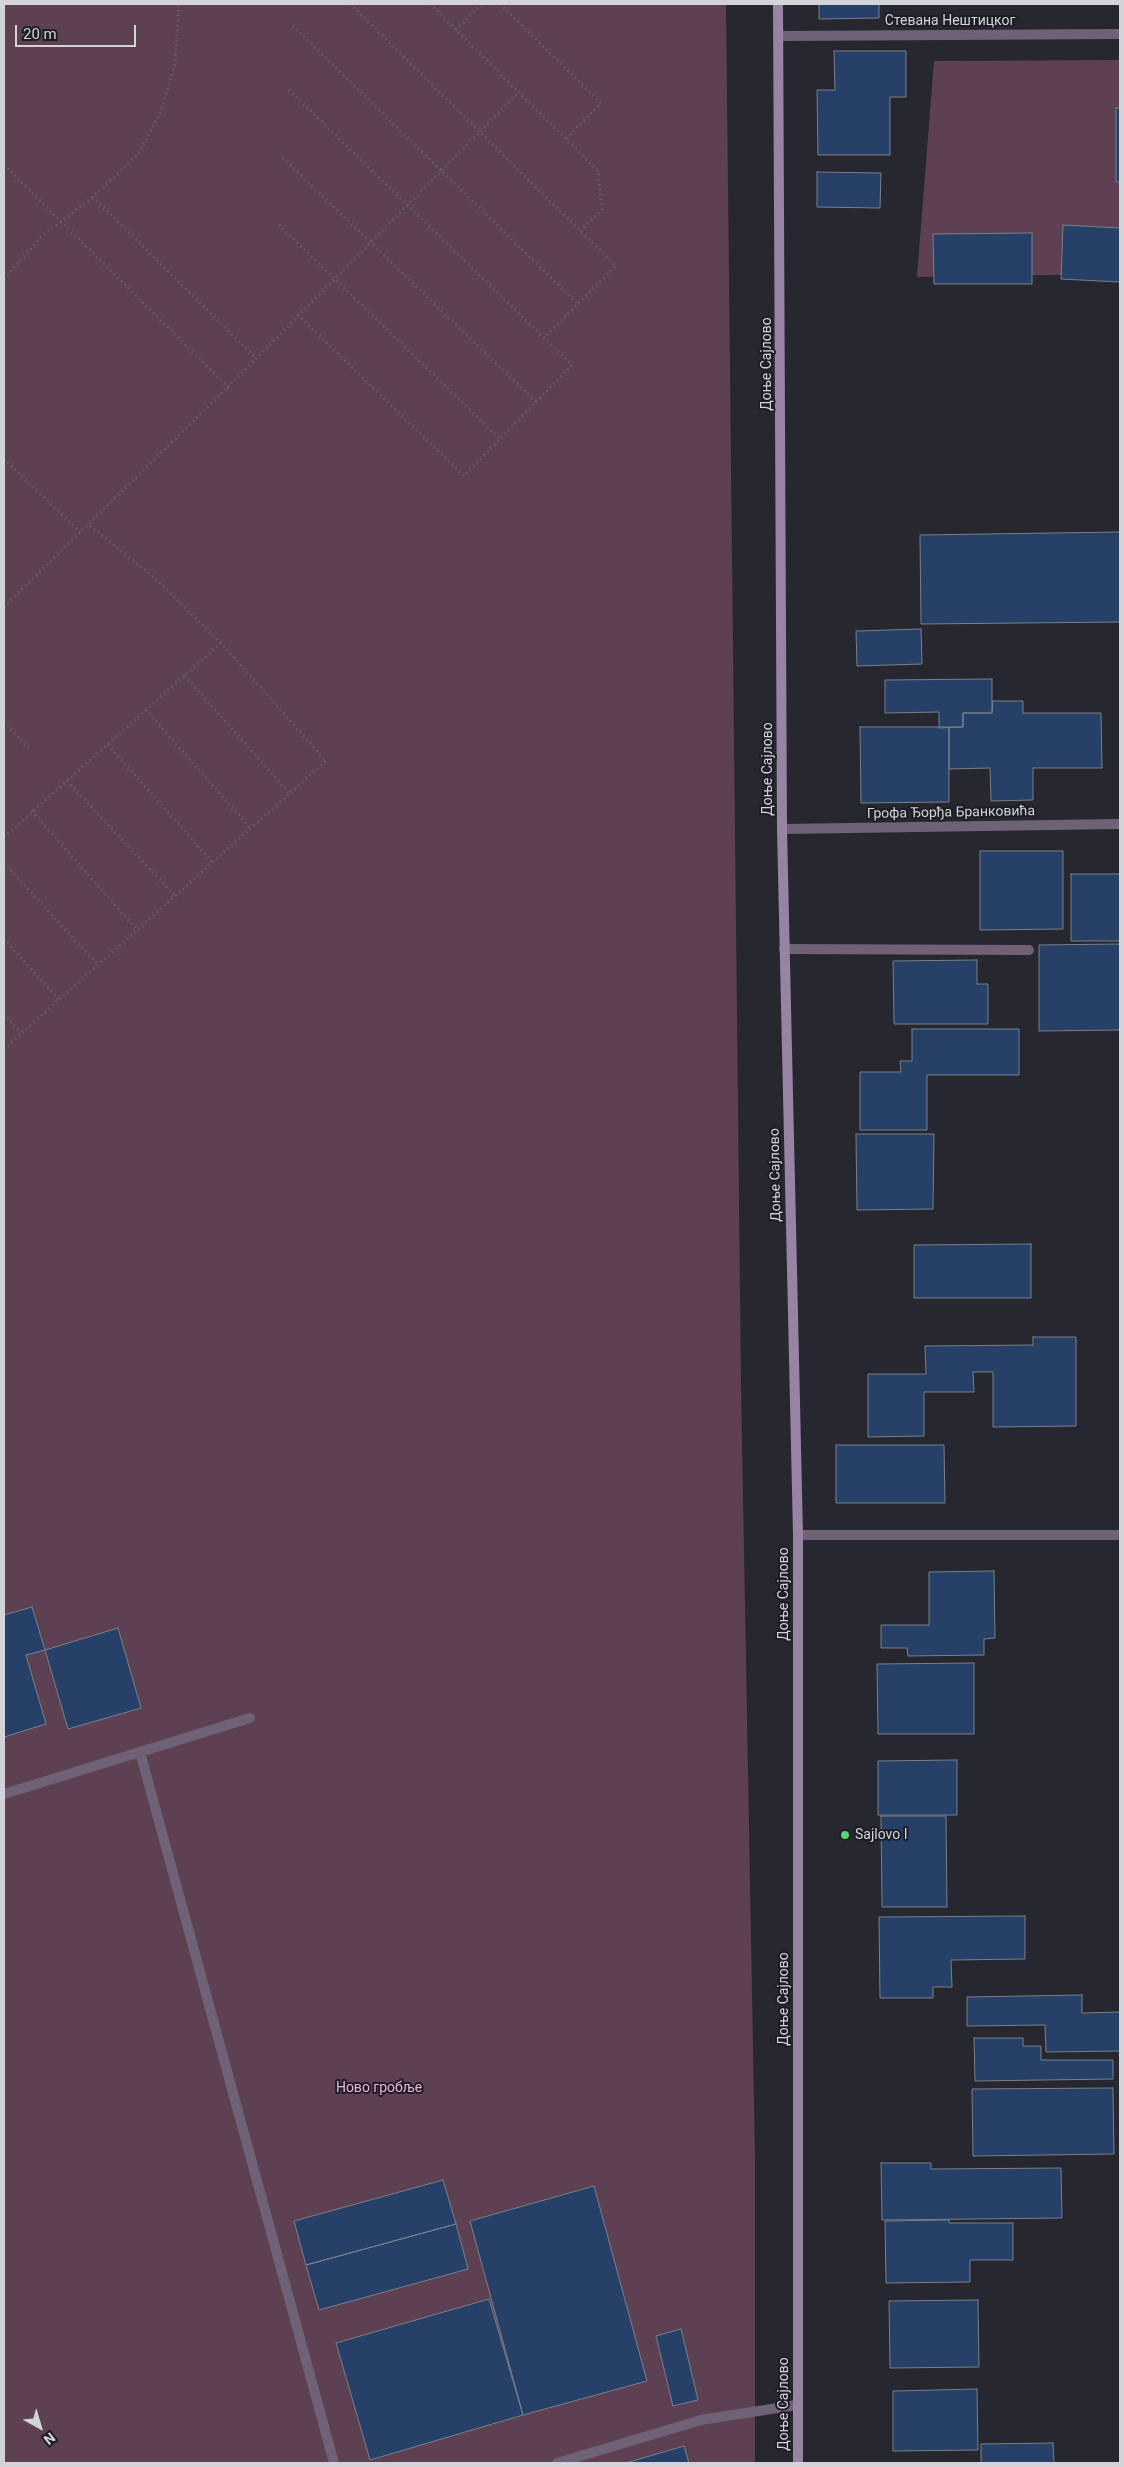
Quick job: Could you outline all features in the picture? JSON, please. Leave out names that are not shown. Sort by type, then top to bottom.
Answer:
[{"type":"street","name":"Доње Сајлово","points":[[778,4],[780,36],[782,829],[798,1535],[798,2463]]},
{"type":"street","name":"Стевана Нештицког","points":[[780,36],[1120,34]]},
{"type":"street","name":"Грофа Ђорђа Бранковића","points":[[782,829],[1120,824]]},
{"type":"street","points":[[784,948],[1029,950]]},
{"type":"street","name":"Доње Сајлово","points":[[798,1535],[1120,1535]]},
{"type":"street","points":[[4,1794],[250,1718]]},
{"type":"street","points":[[140,1752],[334,2463]]},
{"type":"street","points":[[558,2463],[702,2420],[797,2405]]},
{"type":"path","points":[[4,279],[41,237],[93,197],[139,153],[161,110],[175,64],[179,4]]},
{"type":"path","points":[[350,4],[616,266],[544,338]]},
{"type":"path","points":[[430,4],[598,171],[602,210],[580,231]]},
{"type":"path","points":[[456,30],[482,4]]},
{"type":"path","points":[[500,4],[601,103],[566,139]]},
{"type":"path","points":[[293,26],[578,304]]},
{"type":"path","points":[[290,90],[572,365],[464,476],[298,315]]},
{"type":"path","points":[[4,607],[228,387],[519,92]]},
{"type":"path","points":[[283,158],[536,402]]},
{"type":"path","points":[[4,165],[228,387]]},
{"type":"path","points":[[93,197],[256,358]]},
{"type":"path","points":[[279,225],[500,439]]},
{"type":"path","points":[[4,459],[80,532]]},
{"type":"path","points":[[4,1049],[326,760],[222,643],[156,580],[88,524]]},
{"type":"path","points":[[4,837],[222,643]]},
{"type":"path","points":[[185,676],[290,794]]},
{"type":"path","points":[[146,710],[250,828]]},
{"type":"path","points":[[4,722],[29,749]]},
{"type":"path","points":[[108,745],[212,862]]},
{"type":"path","points":[[67,781],[175,896]]},
{"type":"path","points":[[32,811],[137,930]]},
{"type":"path","points":[[4,863],[98,965]]},
{"type":"path","points":[[4,939],[59,1000]]},
{"type":"path","points":[[4,1014],[22,1033]]},
{"type":"green space","name":"Ново гробље","points":[[4,4],[726,4],[741,1386],[755,2159],[755,2463],[4,2463]]},
{"type":"green space","points":[[1120,60],[1120,274],[917,277],[934,61]]},
{"type":"building","points":[[819,4],[879,4],[879,18],[819,19]]},
{"type":"building","points":[[834,51],[906,51],[906,97],[890,97],[890,155],[818,155],[817,90],[835,90]]},
{"type":"building","points":[[1116,108],[1120,108],[1120,182],[1116,182]]},
{"type":"building","points":[[817,172],[881,173],[880,208],[817,207]]},
{"type":"building","points":[[1063,225],[1120,228],[1120,282],[1061,279]]},
{"type":"building","points":[[1032,233],[1032,284],[934,284],[933,234]]},
{"type":"building","points":[[1120,532],[1120,622],[921,624],[920,535]]},
{"type":"building","points":[[921,629],[922,664],[857,666],[856,631]]},
{"type":"building","points":[[992,679],[992,713],[963,713],[963,727],[939,728],[939,712],[885,713],[885,680]]},
{"type":"building","points":[[993,701],[1023,701],[1023,713],[1101,713],[1102,768],[1033,768],[1033,800],[991,801],[990,768],[949,769],[949,727],[963,727],[963,713],[992,713]]},
{"type":"building","points":[[860,727],[949,727],[949,802],[861,803]]},
{"type":"building","points":[[980,851],[1063,851],[1063,929],[980,930]]},
{"type":"building","points":[[1071,874],[1120,874],[1120,941],[1071,941]]},
{"type":"building","points":[[1120,944],[1120,1030],[1039,1031],[1039,945]]},
{"type":"building","points":[[977,960],[977,984],[988,984],[988,1024],[894,1024],[893,961]]},
{"type":"building","points":[[912,1029],[1019,1029],[1019,1075],[927,1075],[927,1130],[860,1130],[860,1072],[901,1072],[900,1061],[912,1061]]},
{"type":"building","points":[[856,1134],[934,1134],[933,1209],[857,1210]]},
{"type":"building","points":[[1031,1244],[1031,1298],[914,1298],[914,1245]]},
{"type":"building","points":[[1033,1337],[1076,1337],[1076,1426],[993,1427],[993,1372],[973,1372],[974,1392],[924,1392],[924,1436],[868,1437],[868,1374],[926,1374],[925,1346],[1033,1345]]},
{"type":"building","points":[[836,1445],[944,1445],[945,1503],[836,1503]]},
{"type":"building","points":[[994,1571],[995,1638],[984,1639],[984,1655],[908,1656],[907,1648],[881,1648],[881,1625],[929,1625],[929,1572]]},
{"type":"building","points":[[32,1607],[45,1650],[26,1655],[46,1724],[4,1737],[4,1615]]},
{"type":"building","points":[[118,1628],[141,1708],[68,1729],[45,1650]]},
{"type":"building","points":[[974,1663],[974,1734],[878,1734],[877,1664]]},
{"type":"building","points":[[957,1760],[957,1815],[878,1815],[878,1761]]},
{"type":"building","points":[[881,1816],[946,1816],[947,1907],[882,1907]]},
{"type":"building","points":[[1025,1916],[1025,1959],[951,1960],[952,1987],[933,1987],[933,1998],[880,1998],[879,1917]]},
{"type":"building","points":[[1082,1995],[1082,2013],[1120,2012],[1120,2051],[1046,2052],[1045,2025],[967,2026],[967,1997]]},
{"type":"building","points":[[974,2038],[1023,2038],[1023,2046],[1041,2046],[1041,2060],[1113,2060],[1113,2079],[975,2081]]},
{"type":"building","points":[[1113,2088],[1114,2154],[973,2156],[972,2089]]},
{"type":"building","points":[[881,2163],[931,2163],[931,2169],[1061,2168],[1062,2218],[882,2220]]},
{"type":"building","points":[[443,2180],[456,2224],[306,2265],[294,2221]]},
{"type":"building","points":[[594,2186],[647,2381],[523,2415],[470,2221]]},
{"type":"building","points":[[949,2220],[949,2223],[1013,2223],[1013,2260],[970,2260],[970,2282],[886,2283],[885,2221]]},
{"type":"building","points":[[456,2224],[468,2269],[319,2310],[306,2265]]},
{"type":"building","points":[[489,2299],[523,2415],[370,2460],[336,2343]]},
{"type":"building","points":[[978,2300],[979,2367],[890,2368],[889,2301]]},
{"type":"building","points":[[681,2329],[698,2400],[673,2406],[656,2336]]},
{"type":"building","points":[[977,2389],[978,2450],[893,2451],[893,2391]]},
{"type":"building","points":[[1053,2443],[1054,2463],[981,2463],[981,2444]]},
{"type":"building","points":[[684,2446],[689,2463],[626,2463]]},
{"type":"place","name":"Sajlovo I","points":[[845,1835]]}]
